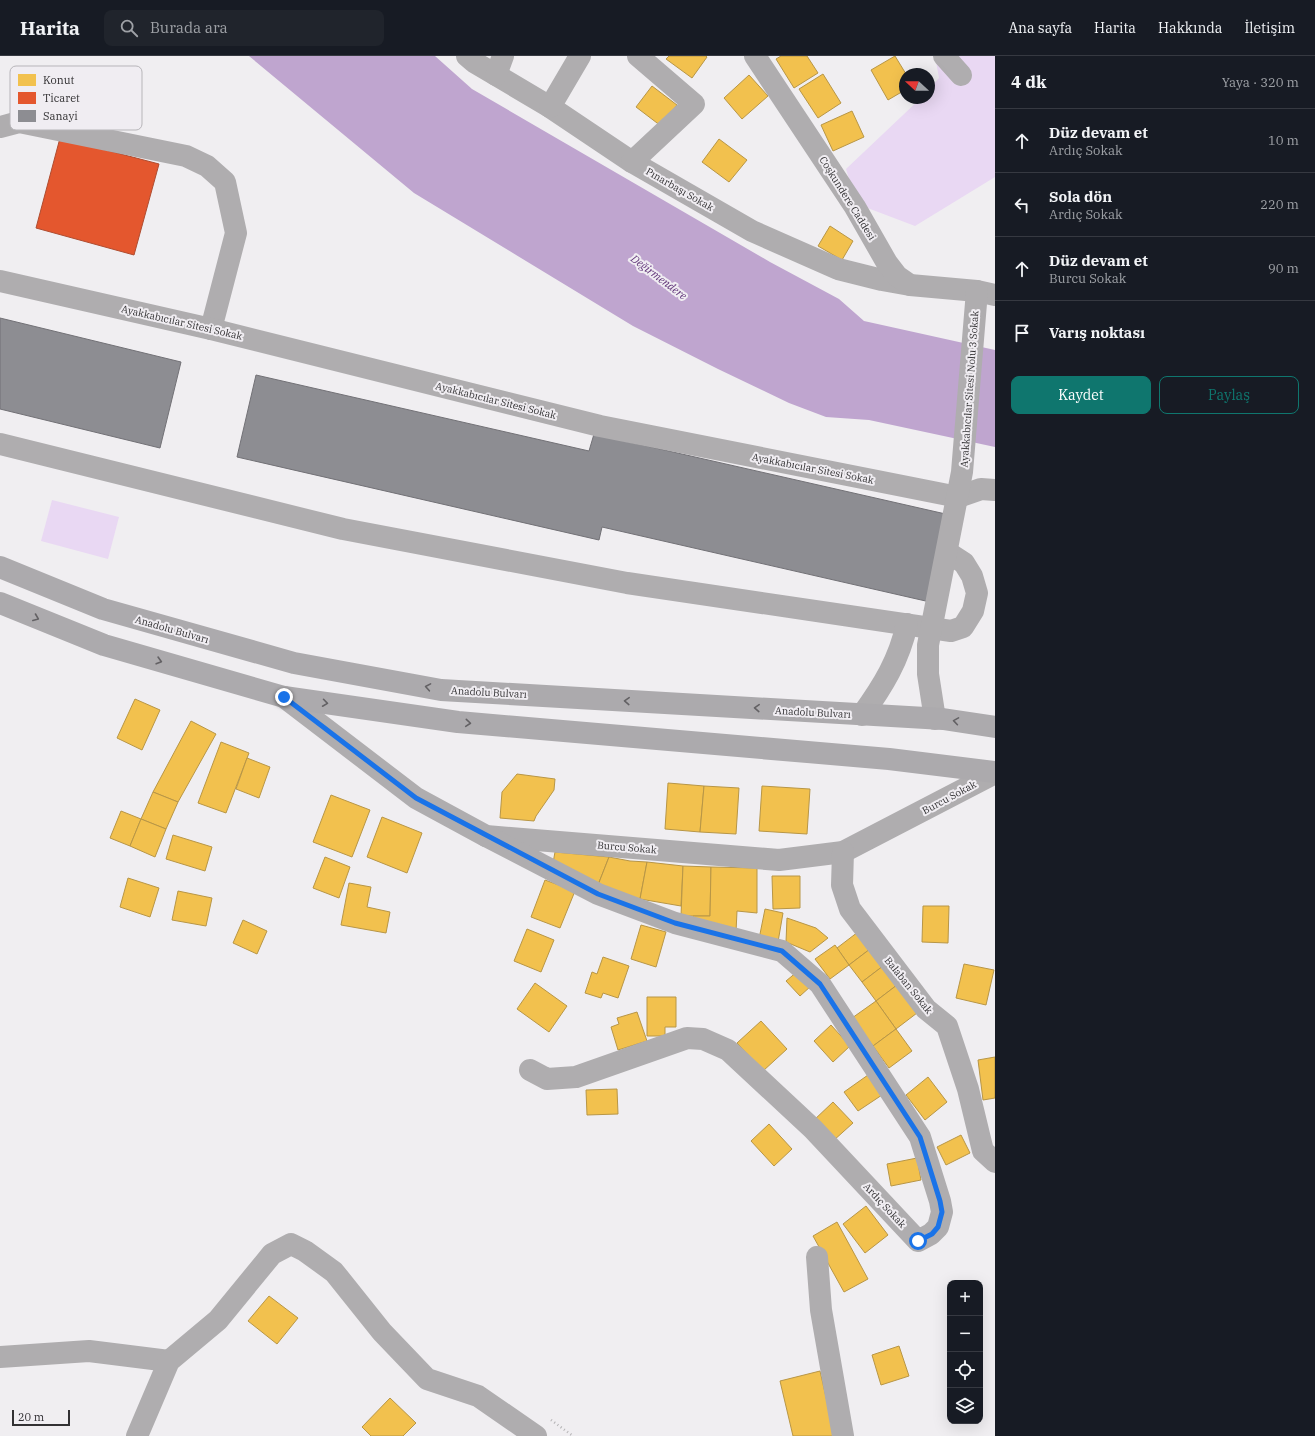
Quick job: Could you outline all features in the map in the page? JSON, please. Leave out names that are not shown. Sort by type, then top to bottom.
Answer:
[{"type":"highway","name":"Anadolu Bulvarı","points":[[0,567],[103,609],[294,663],[441,690],[935,719],[995,727]]},
{"type":"highway","points":[[0,604],[104,645],[284,697],[458,722],[889,759],[995,772]]},
{"type":"street","name":"Pınarbaşı Sokak","points":[[467,56],[474,62],[499,66],[550,107],[632,162],[752,231],[838,269],[910,285]]},
{"type":"street","points":[[550,107],[580,56]]},
{"type":"street","points":[[632,162],[694,104],[638,56]]},
{"type":"street","name":"Coşkundere Caddesi","points":[[755,56],[855,207],[886,263],[897,276],[910,285]]},
{"type":"street","points":[[944,56],[961,75]]},
{"type":"street","points":[[0,127],[10,124]]},
{"type":"street","points":[[58,130],[186,156],[207,166],[225,182],[236,233],[211,328]]},
{"type":"street","name":"Ayakkabıcılar Sitesi Sokak","points":[[0,281],[211,328],[600,426],[958,497]]},
{"type":"street","points":[[910,285],[982,297]]},
{"type":"street","name":"Ayakkabıcılar Sitesi Nolu 3 Sokak","points":[[931,628],[962,472],[982,297]]},
{"type":"street","points":[[0,444],[343,529],[627,583],[951,631],[963,627],[973,611],[977,593],[972,576],[964,563],[947,552]]},
{"type":"street","points":[[958,497],[981,489],[995,490]]},
{"type":"street","points":[[862,715],[879,691],[893,667],[902,644],[907,624]]},
{"type":"street","points":[[931,628],[928,645],[928,674],[935,719]]},
{"type":"street","name":"Burcu Sokak","points":[[284,697],[416,798],[486,836],[779,860],[844,852],[995,772]]},
{"type":"street","name":"Ardıç Sokak","points":[[486,836],[598,894],[675,923],[782,951],[820,984],[920,1137],[940,1201],[942,1212],[938,1227],[932,1234],[918,1241],[813,1129],[728,1050],[703,1040],[687,1038],[576,1077],[547,1079],[530,1070]]},
{"type":"street","name":"Balaban Sokak","points":[[844,852],[842,885],[850,909],[926,1009],[948,1026],[968,1089],[983,1151],[995,1162]]},
{"type":"street","points":[[137,1436],[169,1361],[218,1320],[272,1254],[291,1244],[305,1251],[334,1272],[382,1332],[427,1379],[478,1396],[536,1436]]},
{"type":"street","points":[[817,1257],[821,1310],[843,1436]]},
{"type":"street","points":[[0,1357],[89,1351],[169,1361]]},
{"type":"shaded area","points":[[935,56],[995,56],[995,177],[915,226],[857,204],[846,169],[915,104],[935,104],[935,82],[939,78]]},
{"type":"shaded area","points":[[52,500],[119,517],[108,559],[41,541]]},
{"type":"water","name":"Değirmendere","points":[[249,56],[435,56],[472,89],[770,262],[839,299],[864,321],[995,350],[995,447],[869,420],[826,417],[789,403],[633,326],[414,193]]},
{"type":"building: Konut","points":[[669,56],[707,57],[692,78],[666,59]]},
{"type":"building: Konut","points":[[781,56],[807,56],[818,73],[794,88],[776,59]]},
{"type":"building: Konut","points":[[895,56],[902,68],[899,68],[899,94],[888,100],[871,70]]},
{"type":"building: Konut","points":[[823,74],[841,103],[818,118],[799,89]]},
{"type":"building: Konut","points":[[749,75],[768,96],[742,119],[724,98]]},
{"type":"building: Konut","points":[[652,86],[677,105],[661,126],[636,107]]},
{"type":"building: Konut","points":[[852,111],[864,137],[833,151],[821,125]]},
{"type":"building: Konut","points":[[719,139],[747,160],[729,182],[702,162]]},
{"type":"building: Konut","points":[[830,226],[853,241],[842,260],[818,246]]},
{"type":"building: Konut","points":[[135,699],[160,710],[142,750],[117,738]]},
{"type":"building: Konut","points":[[191,721],[216,734],[178,802],[153,792]]},
{"type":"building: Konut","points":[[221,742],[249,753],[226,813],[198,803]]},
{"type":"building: Konut","points":[[247,758],[270,767],[259,798],[236,789]]},
{"type":"building: Konut","points":[[517,774],[555,779],[554,790],[534,821],[500,818],[502,792]]},
{"type":"building: Konut","points":[[668,783],[704,786],[700,832],[665,829]]},
{"type":"building: Konut","points":[[704,786],[739,788],[736,834],[700,832]]},
{"type":"building: Konut","points":[[762,786],[810,789],[807,834],[759,831]]},
{"type":"building: Konut","points":[[153,792],[178,802],[166,829],[141,819]]},
{"type":"building: Konut","points":[[331,795],[370,810],[352,857],[313,842]]},
{"type":"building: Konut","points":[[121,811],[141,819],[130,846],[110,838]]},
{"type":"building: Konut","points":[[382,817],[422,833],[407,873],[367,857]]},
{"type":"building: Konut","points":[[141,819],[166,829],[155,857],[130,846]]},
{"type":"building: Konut","points":[[173,835],[212,847],[205,871],[166,859]]},
{"type":"building: Konut","points":[[555,852],[609,857],[598,885],[553,863]]},
{"type":"building: Konut","points":[[325,857],[350,867],[339,898],[313,888]]},
{"type":"building: Konut","points":[[609,857],[630,861],[647,862],[639,904],[598,885]]},
{"type":"building: Konut","points":[[647,862],[683,866],[681,906],[640,899]]},
{"type":"building: Konut","points":[[683,866],[711,867],[710,916],[681,916]]},
{"type":"building: Konut","points":[[711,867],[757,868],[757,913],[737,911],[736,932],[693,923],[693,916],[710,916]]},
{"type":"building: Konut","points":[[772,876],[800,876],[800,908],[773,909]]},
{"type":"building: Konut","points":[[128,878],[159,888],[150,917],[120,907]]},
{"type":"building: Konut","points":[[545,880],[575,891],[560,928],[531,917]]},
{"type":"building: Konut","points":[[349,883],[371,887],[367,907],[390,912],[386,933],[341,925]]},
{"type":"building: Konut","points":[[178,891],[212,898],[206,926],[172,920]]},
{"type":"building: Konut","points":[[923,906],[949,906],[948,943],[922,942]]},
{"type":"building: Konut","points":[[765,909],[783,913],[778,942],[759,939]]},
{"type":"building: Konut","points":[[787,918],[816,928],[828,938],[810,952],[786,942]]},
{"type":"building: Konut","points":[[243,920],[267,931],[257,954],[233,943]]},
{"type":"building: Konut","points":[[641,925],[666,932],[656,967],[631,959]]},
{"type":"building: Konut","points":[[527,929],[554,940],[541,972],[514,961]]},
{"type":"building: Konut","points":[[858,932],[870,949],[849,965],[837,948]]},
{"type":"building: Konut","points":[[835,945],[849,965],[830,979],[815,959]]},
{"type":"building: Konut","points":[[870,949],[883,966],[862,982],[849,965]]},
{"type":"building: Konut","points":[[603,957],[629,966],[618,998],[603,993],[601,998],[585,993],[592,972],[597,974]]},
{"type":"building: Konut","points":[[964,964],[994,970],[986,1005],[956,998]]},
{"type":"building: Konut","points":[[883,966],[897,985],[876,1001],[862,982]]},
{"type":"building: Konut","points":[[798,971],[811,986],[800,996],[786,981]]},
{"type":"building: Konut","points":[[535,983],[567,1006],[549,1032],[517,1009]]},
{"type":"building: Konut","points":[[897,985],[917,1013],[896,1029],[876,1001]]},
{"type":"building: Konut","points":[[647,997],[676,997],[676,1027],[665,1027],[665,1036],[647,1036]]},
{"type":"building: Konut","points":[[876,1001],[896,1029],[873,1046],[852,1018]]},
{"type":"building: Konut","points":[[637,1012],[647,1041],[618,1050],[611,1027],[619,1024],[617,1018]]},
{"type":"building: Konut","points":[[761,1021],[787,1049],[763,1071],[737,1043]]},
{"type":"building: Konut","points":[[831,1025],[850,1046],[833,1062],[814,1041]]},
{"type":"building: Konut","points":[[896,1029],[912,1051],[889,1068],[873,1046]]},
{"type":"building: Konut","points":[[995,1057],[995,1098],[983,1100],[978,1060]]},
{"type":"building: Konut","points":[[868,1075],[882,1095],[858,1111],[844,1092]]},
{"type":"building: Konut","points":[[928,1077],[947,1102],[925,1120],[906,1095]]},
{"type":"building: Konut","points":[[617,1089],[618,1114],[587,1115],[586,1090]]},
{"type":"building: Konut","points":[[833,1102],[853,1123],[833,1141],[813,1121]]},
{"type":"building: Konut","points":[[769,1124],[792,1149],[774,1166],[751,1141]]},
{"type":"building: Konut","points":[[961,1135],[970,1153],[946,1165],[937,1147]]},
{"type":"building: Konut","points":[[917,1158],[921,1180],[891,1186],[887,1164]]},
{"type":"building: Konut","points":[[866,1206],[888,1235],[865,1253],[843,1224]]},
{"type":"building: Konut","points":[[837,1222],[868,1279],[844,1292],[813,1236]]},
{"type":"building: Konut","points":[[269,1296],[298,1318],[277,1344],[248,1321]]},
{"type":"building: Konut","points":[[899,1346],[909,1376],[881,1385],[872,1355]]},
{"type":"building: Konut","points":[[820,1371],[835,1436],[793,1436],[780,1381]]},
{"type":"building: Konut","points":[[390,1398],[416,1423],[403,1436],[371,1436],[362,1427]]},
{"type":"building: Ticaret","points":[[60,138],[159,164],[134,255],[36,228]]},
{"type":"building: Sanayi","points":[[0,318],[181,362],[160,448],[0,409]]},
{"type":"building: Sanayi","points":[[256,375],[589,451],[594,434],[950,515],[930,602],[602,527],[599,540],[237,457]]},
{"type":"route","points":[[284,697],[416,798],[598,894],[675,923],[782,951],[820,984],[920,1137],[942,1212],[938,1227],[932,1234],[918,1241]]}]
